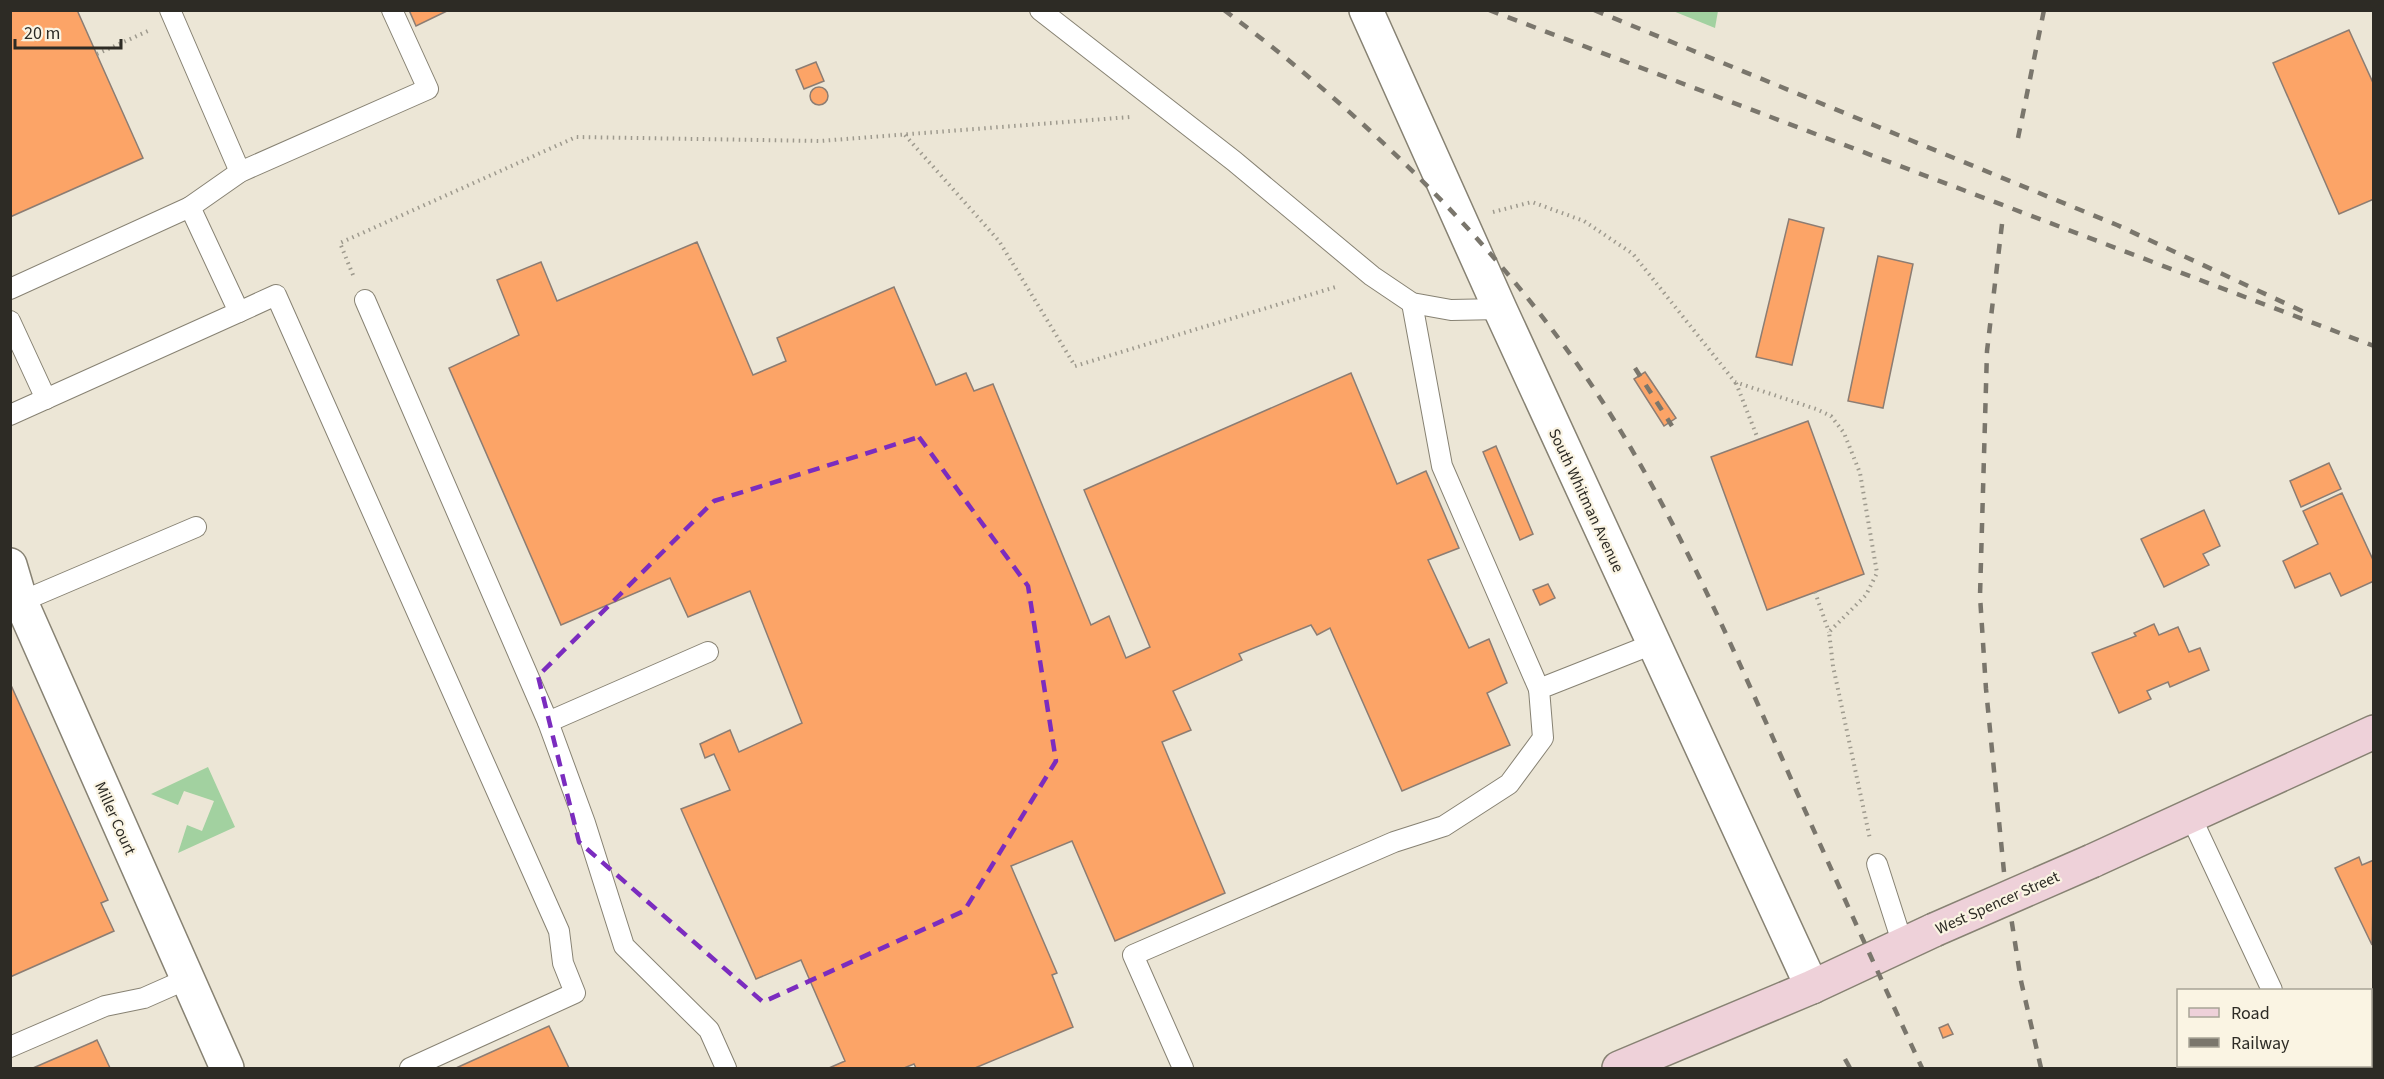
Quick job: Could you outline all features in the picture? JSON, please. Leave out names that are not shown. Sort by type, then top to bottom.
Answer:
[{"type":"street","name":"South Whitman Avenue","points":[[1366,10],[1500,309],[1812,987]]},
{"type":"street","name":"Miller Court","points":[[10,566],[16,604],[227,1068]]},
{"type":"street","name":"West Spencer Street","points":[[1619,1068],[1812,987],[2373,732]]},
{"type":"lane","points":[[170,10],[240,172]]},
{"type":"lane","points":[[10,289],[190,207],[240,172],[428,89],[392,10]]},
{"type":"lane","points":[[1040,10],[1234,161],[1372,276],[1412,303],[1451,310],[1500,309]]},
{"type":"lane","points":[[190,207],[239,312]]},
{"type":"lane","points":[[10,415],[276,295],[559,931],[563,963],[575,993],[410,1068]]},
{"type":"lane","points":[[365,300],[548,722],[585,823],[624,946],[709,1030],[726,1068]]},
{"type":"lane","points":[[1183,1068],[1133,955],[1394,842],[1444,826],[1509,784],[1543,738],[1539,689],[1442,466],[1412,303]]},
{"type":"lane","points":[[10,321],[46,399]]},
{"type":"lane","points":[[16,604],[196,527]]},
{"type":"lane","points":[[1539,689],[1653,644]]},
{"type":"lane","points":[[548,722],[708,652]]},
{"type":"lane","points":[[2190,815],[2272,989]]},
{"type":"lane","points":[[1877,864],[1903,945]]},
{"type":"lane","points":[[10,1047],[105,1006],[144,998],[187,979]]},
{"type":"path","points":[[365,300],[340,243],[576,137],[820,141],[1172,113]]},
{"type":"path","points":[[905,135],[999,241],[1075,366],[1372,276]]},
{"type":"path","points":[[1460,221],[1532,202],[1584,221],[1633,254],[1735,382],[1758,439]]},
{"type":"path","points":[[1735,382],[1816,408],[1831,416],[1844,433],[1860,473],[1877,573],[1866,595],[1829,632]]},
{"type":"path","points":[[1815,592],[1829,632],[1833,666],[1864,814],[1877,864]]},
{"type":"highlighted area","points":[[919,437],[1028,586],[1056,761],[964,911],[763,1002],[579,842],[538,676],[714,501]]},
{"type":"green space","points":[[1673,11],[1718,11],[1715,28]]},
{"type":"green space","points":[[208,767],[235,827],[178,853],[187,825],[202,831],[214,801],[184,791],[178,805],[151,794]]},
{"type":"building","points":[[10,10],[77,10],[143,158],[10,217]]},
{"type":"building","points":[[409,10],[449,10],[416,26]]},
{"type":"building","points":[[2349,30],[2374,85],[2374,199],[2339,214],[2273,63]]},
{"type":"building","points":[[816,62],[824,81],[804,89],[796,70]]},
{"type":"building","points":[[819,87],[825,90],[828,96],[825,102],[819,105],[813,102],[810,96],[813,90]]},
{"type":"building","points":[[1789,219],[1824,228],[1792,365],[1756,357]]},
{"type":"building","points":[[697,242],[753,375],[786,361],[777,338],[894,287],[936,385],[966,373],[974,391],[993,384],[1091,625],[1109,616],[1126,658],[1150,647],[1084,490],[1351,373],[1397,484],[1426,471],[1459,548],[1428,560],[1469,648],[1489,639],[1507,683],[1487,693],[1510,745],[1402,791],[1330,628],[1317,635],[1311,625],[1239,654],[1242,660],[1173,691],[1191,730],[1162,742],[1225,893],[1115,941],[1072,841],[1011,866],[1057,973],[1052,975],[1073,1027],[975,1068],[916,1068],[914,1064],[904,1068],[829,1068],[845,1061],[801,960],[756,979],[681,809],[730,790],[714,754],[705,758],[700,744],[730,730],[739,752],[802,723],[750,591],[688,617],[670,578],[561,625],[449,368],[519,335],[497,280],[541,262],[557,301]]},
{"type":"building","points":[[1878,256],[1913,264],[1883,408],[1848,401]]},
{"type":"building","points":[[1645,372],[1676,418],[1664,426],[1634,379]]},
{"type":"building","points":[[1808,421],[1864,574],[1767,610],[1711,457]]},
{"type":"building","points":[[1496,446],[1533,534],[1520,540],[1483,452]]},
{"type":"building","points":[[2329,463],[2341,489],[2301,507],[2290,481]]},
{"type":"building","points":[[2342,493],[2374,562],[2374,581],[2341,596],[2330,573],[2295,588],[2283,561],[2318,544],[2303,511]]},
{"type":"building","points":[[2204,510],[2220,546],[2203,554],[2209,565],[2164,587],[2141,539]]},
{"type":"building","points":[[1548,584],[1555,598],[1540,605],[1533,590]]},
{"type":"building","points":[[2154,624],[2159,635],[2178,627],[2189,652],[2200,648],[2209,670],[2170,687],[2168,682],[2147,691],[2151,699],[2119,713],[2092,653],[2136,636],[2134,633]]},
{"type":"building","points":[[10,683],[108,900],[101,903],[114,931],[10,977]]},
{"type":"building","points":[[2359,857],[2362,865],[2374,860],[2372,945],[2335,868]]},
{"type":"building","points":[[1948,1024],[1953,1034],[1943,1038],[1939,1028]]},
{"type":"building","points":[[549,1026],[569,1068],[456,1068]]},
{"type":"building","points":[[97,1040],[110,1068],[33,1068],[93,1042]]},
{"type":"railway","points":[[1224,10],[1334,99],[1438,197],[1533,304],[1575,361],[1614,420],[1661,502],[1703,585],[1922,1068]]},
{"type":"railway","points":[[1489,10],[2374,346]]},
{"type":"railway","points":[[1594,10],[2117,225],[2304,312]]},
{"type":"railway","points":[[2018,138],[2044,10]]},
{"type":"railway","points":[[2002,224],[1987,351],[1980,596],[1986,689],[2004,872],[2021,981],[2041,1068]]},
{"type":"railway","points":[[1635,368],[1672,426]]},
{"type":"railway","points":[[1845,1059],[1850,1068]]}]
